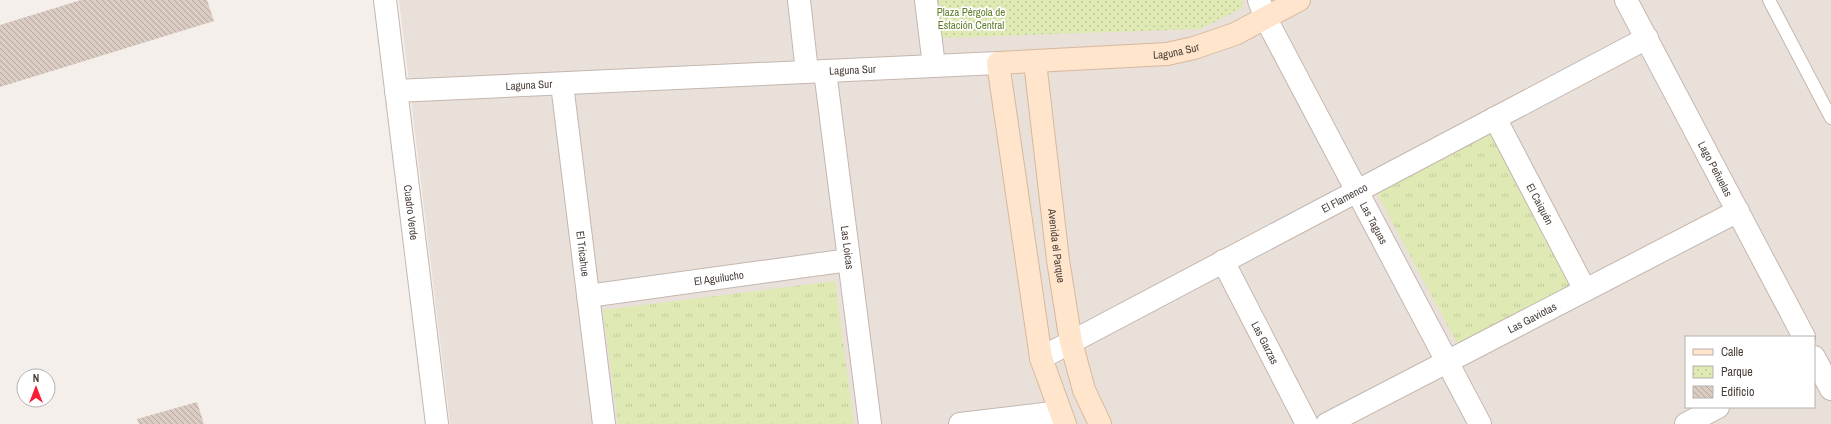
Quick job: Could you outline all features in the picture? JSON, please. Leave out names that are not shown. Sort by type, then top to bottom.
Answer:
[{"type":"street","name":"Cuadro Verde","points":[[385,0],[437,424]]},
{"type":"street","name":"Las Loicas","points":[[799,0],[816,72],[849,260],[870,424]]},
{"type":"street","points":[[926,0],[934,66]]},
{"type":"street","name":"Laguna Sur","points":[[396,91],[1035,62],[1174,52],[1215,42],[1235,34],[1262,9],[1298,0]]},
{"type":"street","name":"Lago Peñuelas","points":[[1626,0],[1803,336]]},
{"type":"street","name":"Las Taguas","points":[[1262,9],[1480,424]]},
{"type":"street","name":"El Flamenco","points":[[1041,358],[1647,38]]},
{"type":"street","name":"Avenida el Parque","points":[[1035,62],[1058,260],[1071,342],[1084,390],[1100,424]]},
{"type":"street","points":[[960,424],[1062,418],[1041,358],[998,63]]},
{"type":"street","name":"El Tricahue","points":[[562,84],[604,424]]},
{"type":"street","name":"El Caiquén","points":[[1495,118],[1585,290]]},
{"type":"street","name":"Las Gaviotas","points":[[1327,424],[1738,211]]},
{"type":"street","name":"El Aguilucho","points":[[588,296],[849,260]]},
{"type":"street","name":"Las Garzas","points":[[1223,261],[1307,424]]},
{"type":"street","points":[[1815,359],[1831,389]]},
{"type":"street","points":[[1686,424],[1716,408]]},
{"type":"lane","points":[[1769,0],[1831,118]]},
{"type":"shaded area","points":[[399,0],[1831,0],[1831,424],[450,424]]},
{"type":"green space","name":"Plaza Pérgola de Estación Central","points":[[937,0],[1241,0],[1243,8],[1200,29],[940,38]]},
{"type":"green space","points":[[1488,128],[1572,285],[1458,345],[1374,188]]},
{"type":"green space","points":[[835,281],[854,424],[618,424],[603,310]]},
{"type":"building","points":[[81,0],[207,0],[214,21],[0,87],[0,25]]},
{"type":"building","points":[[197,402],[204,424],[139,424],[137,419]]}]
